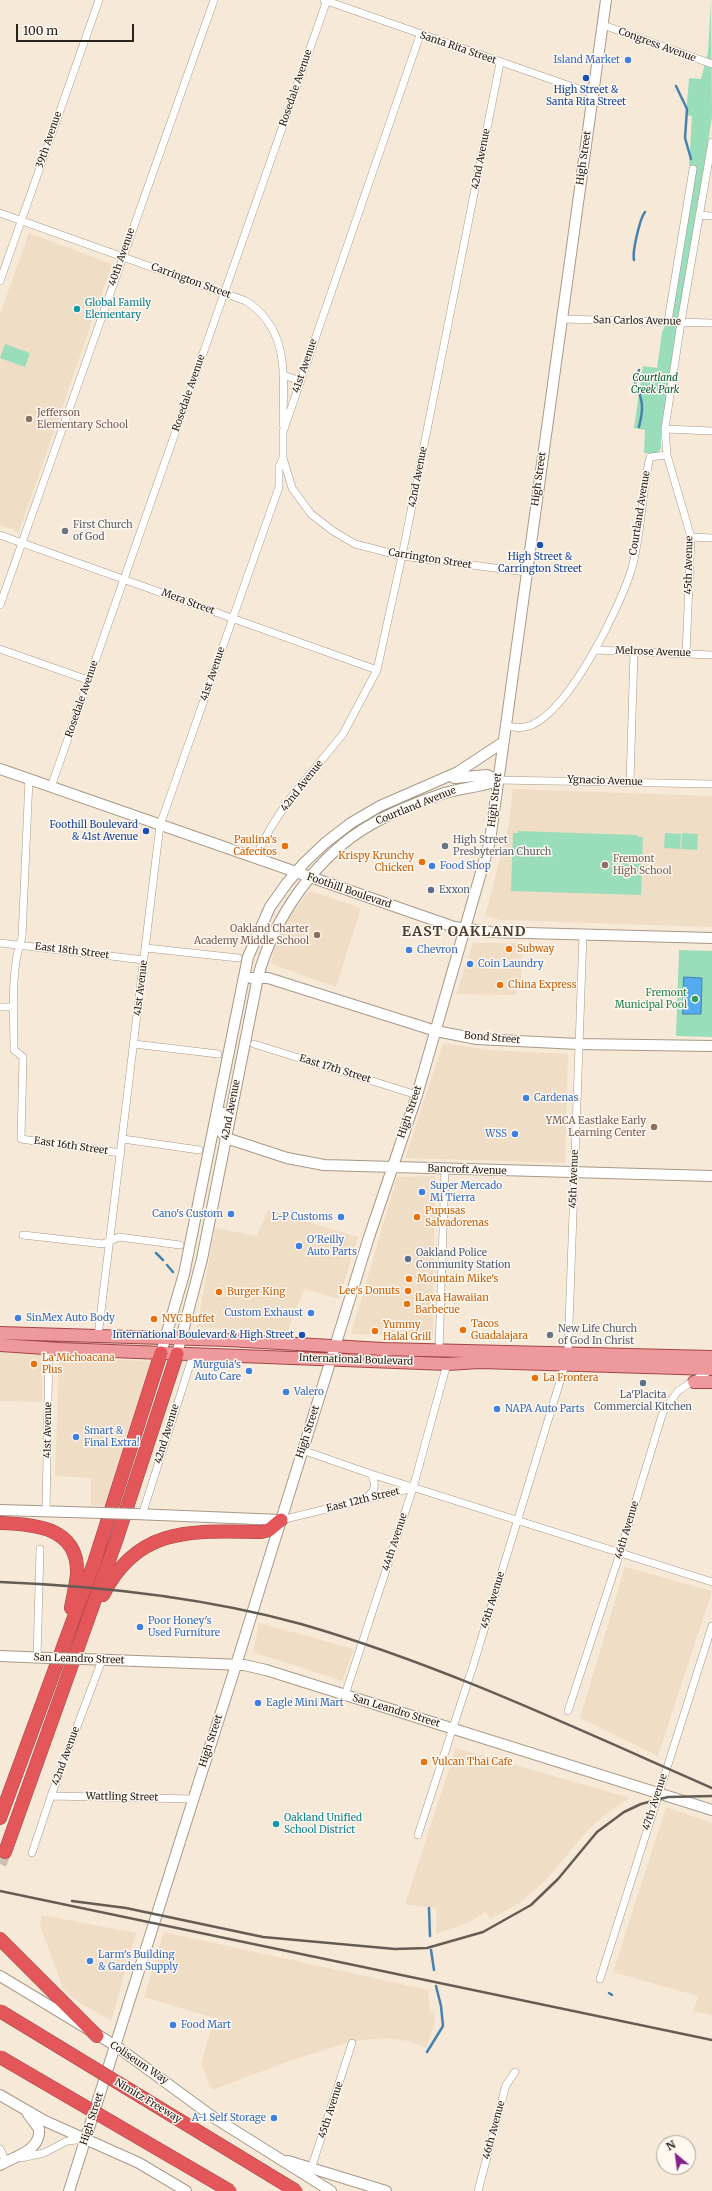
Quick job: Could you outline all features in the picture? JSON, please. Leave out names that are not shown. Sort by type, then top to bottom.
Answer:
[{"type":"highway","points":[[0,1818],[113,1506],[161,1353]]},
{"type":"highway","points":[[4,1852],[121,1527],[177,1354]]},
{"type":"highway","points":[[63,1689],[105,1591],[117,1573],[141,1551],[159,1540],[183,1532],[261,1532],[269,1530],[281,1520]]},
{"type":"highway","points":[[0,1523],[44,1527],[63,1539],[75,1557],[77,1565],[76,1582],[69,1616],[50,1682]]},
{"type":"highway","points":[[3,1941],[97,2036]]},
{"type":"highway","name":"Nimitz Freeway","points":[[0,2011],[296,2191]]},
{"type":"highway","points":[[0,2057],[230,2191]]},
{"type":"main road","name":"High Street","points":[[69,2191],[236,1665],[335,1345],[436,1031],[490,841],[502,743],[606,0]]},
{"type":"main road","name":"Courtland Avenue","points":[[296,872],[325,843],[351,823],[380,806],[434,784],[469,766],[502,743]]},
{"type":"main road","name":"Foothill Boulevard","points":[[0,769],[311,878],[464,929],[583,935],[712,938]]},
{"type":"main road","name":"Courtland Avenue","points":[[311,878],[346,842],[386,816],[451,791],[492,783],[498,780],[494,776],[474,774],[460,776],[434,784]]},
{"type":"main road","name":"42nd Avenue","points":[[161,1353],[184,1274],[248,957],[260,927],[279,894],[296,872]]},
{"type":"main road","name":"42nd Avenue","points":[[177,1354],[201,1265],[258,977],[268,945],[280,920],[292,901],[311,878]]},
{"type":"main road","points":[[239,996],[248,980],[258,977]]},
{"type":"main road","name":"Bond Street","points":[[258,977],[268,978],[436,1031],[477,1039],[578,1044],[712,1046]]},
{"type":"main road","points":[[222,1083],[225,1100],[220,1130],[226,1138]]},
{"type":"main road","name":"Bancroft Avenue","points":[[226,1138],[276,1155],[310,1163],[391,1168],[574,1174],[712,1176]]},
{"type":"main road","name":"International Boulevard","points":[[0,1333],[438,1350],[568,1352],[712,1357]]},
{"type":"main road","name":"International Boulevard","points":[[0,1345],[193,1355],[331,1358],[447,1364],[480,1362],[712,1369]]},
{"type":"main road","points":[[694,1382],[712,1382]]},
{"type":"main road","name":"East 12th Street","points":[[0,1510],[281,1520]]},
{"type":"main road","name":"San Leandro Street","points":[[0,1656],[236,1665],[266,1670],[712,1810]]},
{"type":"main road","name":"Coliseum Way","points":[[0,1976],[97,2036],[116,2046],[213,2117],[274,2157],[309,2172],[331,2191]]},
{"type":"main road","points":[[0,2094],[45,2121],[139,2163],[186,2191]]},
{"type":"main road","points":[[3,2163],[30,2149],[38,2139],[39,2129],[36,2123],[19,2105]]},
{"type":"main road","name":"Coliseum Way","points":[[309,2172],[329,2173],[386,2191]]},
{"type":"main road","points":[[329,2173],[362,2191]]},
{"type":"street","name":"39th Avenue","points":[[0,281],[99,0]]},
{"type":"street","name":"40th Avenue","points":[[0,605],[122,256],[214,0]]},
{"type":"street","name":"Santa Rita Street","points":[[326,0],[420,35],[593,94]]},
{"type":"street","name":"Rosedale Avenue","points":[[51,787],[326,0]]},
{"type":"street","name":"Congress Avenue","points":[[603,25],[712,64]]},
{"type":"street","name":"41st Avenue","points":[[98,1336],[111,1241],[160,825],[279,487],[279,467],[283,458],[283,432],[420,35]]},
{"type":"street","name":"42nd Avenue","points":[[255,858],[270,829],[288,801],[343,734],[377,670],[402,556],[500,63]]},
{"type":"street","points":[[667,455],[666,429],[681,322],[712,142]]},
{"type":"street","points":[[668,322],[693,169]]},
{"type":"street","name":"Carrington Street","points":[[0,213],[246,301],[256,307],[270,324],[279,342],[283,375],[283,432]]},
{"type":"street","points":[[700,215],[712,216]]},
{"type":"street","name":"San Carlos Avenue","points":[[562,319],[712,323]]},
{"type":"street","points":[[283,375],[300,381]]},
{"type":"street","points":[[666,429],[712,431]]},
{"type":"street","name":"45th Avenue","points":[[667,455],[691,537],[686,654]]},
{"type":"street","name":"Courtland Avenue","points":[[505,726],[530,726],[552,710],[568,690],[594,650],[631,570],[650,457],[667,455]]},
{"type":"street","name":"Carrington Street","points":[[283,458],[292,488],[311,514],[333,531],[355,544],[402,556],[526,572]]},
{"type":"street","points":[[279,487],[292,488]]},
{"type":"street","name":"Mera Street","points":[[0,535],[377,670]]},
{"type":"street","points":[[691,537],[712,538]]},
{"type":"street","points":[[0,649],[88,680]]},
{"type":"street","name":"Melrose Avenue","points":[[594,650],[712,655]]},
{"type":"street","points":[[630,782],[634,652]]},
{"type":"street","points":[[0,1007],[14,1007],[17,950],[22,937],[29,779]]},
{"type":"street","name":"Ygnacio Avenue","points":[[498,780],[712,784]]},
{"type":"street","name":"45th Avenue","points":[[568,1352],[583,935]]},
{"type":"street","name":"East 18th Street","points":[[0,944],[19,944],[144,960]]},
{"type":"street","points":[[146,948],[238,958]]},
{"type":"street","name":"East 16th Street","points":[[14,1007],[14,1050],[23,1057],[21,1139],[121,1153]]},
{"type":"street","points":[[134,1044],[218,1054]]},
{"type":"street","name":"East 17th Street","points":[[254,1044],[416,1095]]},
{"type":"street","points":[[123,1139],[199,1150]]},
{"type":"street","points":[[438,1350],[445,1169]]},
{"type":"street","points":[[23,1235],[103,1244],[119,1237],[180,1245]]},
{"type":"street","name":"41st Avenue","points":[[46,1511],[49,1348]]},
{"type":"street","name":"42nd Avenue","points":[[138,1514],[193,1355]]},
{"type":"street","name":"44th Avenue","points":[[346,1695],[413,1488],[447,1364]]},
{"type":"street","name":"45th Avenue","points":[[418,1835],[518,1522],[565,1365]]},
{"type":"street","name":"46th Avenue","points":[[568,1711],[620,1553],[663,1412],[678,1391],[712,1369]]},
{"type":"street","points":[[302,1450],[413,1488]]},
{"type":"street","points":[[364,1500],[374,1491],[376,1484],[371,1474]]},
{"type":"street","name":"East 12th Street","points":[[281,1520],[413,1488],[712,1582]]},
{"type":"street","points":[[37,1658],[40,1549]]},
{"type":"street","name":"47th Avenue","points":[[600,1979],[712,1626]]},
{"type":"street","name":"42nd Avenue","points":[[32,1853],[51,1796],[102,1660]]},
{"type":"street","name":"Wattling Street","points":[[51,1796],[193,1799]]},
{"type":"street","name":"45th Avenue","points":[[309,2172],[352,2043]]},
{"type":"street","name":"46th Avenue","points":[[478,2191],[506,2085],[515,2072]]},
{"type":"street","points":[[0,2149],[3,2163],[44,2153],[67,2141],[85,2139]]},
{"type":"shaded area","name":"Jefferson Elementary School","points":[[29,233],[112,264],[19,532],[0,525],[0,314]]},
{"type":"shaded area","name":"Fremont High School","points":[[513,789],[712,796],[712,927],[501,920],[485,916],[509,824]]},
{"type":"shaded area","name":"Oakland Charter Academy Middle School","points":[[311,891],[361,908],[336,987],[271,964],[275,946],[285,923],[308,892]]},
{"type":"shaded area","points":[[473,943],[522,943],[521,983],[518,983],[515,995],[456,994]]},
{"type":"shaded area","points":[[443,1043],[487,1050],[568,1054],[565,1163],[405,1158]]},
{"type":"shaded area","points":[[435,1176],[433,1336],[351,1334],[397,1177]]},
{"type":"shaded area","points":[[268,1210],[358,1237],[339,1299],[304,1289],[287,1333],[197,1327],[215,1228],[257,1236]]},
{"type":"shaded area","points":[[0,1352],[42,1354],[42,1402],[0,1401]]},
{"type":"shaded area","points":[[59,1358],[151,1361],[104,1506],[91,1505],[91,1478],[55,1476]]},
{"type":"shaded area","points":[[625,1567],[712,1591],[658,1756],[580,1718]]},
{"type":"shaded area","points":[[259,1623],[354,1649],[342,1681],[253,1652]]},
{"type":"shaded area","points":[[456,1748],[630,1798],[608,1812],[587,1831],[547,1879],[521,1902],[490,1919],[486,1912],[467,1923],[436,1934],[437,1909],[405,1904]]},
{"type":"shaded area","points":[[666,1807],[712,1823],[712,2015],[693,2011],[698,1996],[613,1972]]},
{"type":"shaded area","name":"Larm's Building & Garden Supply","points":[[42,1915],[136,1933],[111,2021],[77,2001],[63,1989],[40,1925]]},
{"type":"shaded area","points":[[164,1932],[428,1990],[430,2012],[434,2012],[435,2023],[426,2048],[408,2041],[386,2038],[352,2041],[284,2063],[212,2090],[201,2064],[214,2018],[144,1997]]},
{"type":"green space","name":"Courtland Creek Park","points":[[711,0],[712,117],[661,431],[661,448],[657,454],[644,453],[645,430],[634,428],[643,366],[657,368],[662,332],[672,312],[695,167],[689,165],[692,116],[686,115],[689,78],[701,79],[708,52]]},
{"type":"green space","points":[[5,344],[30,353],[25,367],[0,358]]},
{"type":"green space","points":[[518,831],[637,835],[638,837],[643,837],[641,895],[511,891],[513,833],[518,833]]},
{"type":"green space","points":[[665,833],[681,834],[680,849],[664,848]]},
{"type":"green space","points":[[682,833],[698,834],[697,850],[681,849]]},
{"type":"green space","name":"Fremont Municipal Pool","points":[[679,950],[712,951],[712,1037],[676,1036]]},
{"type":"water","points":[[684,977],[702,978],[701,1014],[683,1014]]},
{"type":"waterway","points":[[676,86],[687,109],[685,138],[691,159]]},
{"type":"waterway","points":[[634,260],[637,235],[645,212]]},
{"type":"waterway","points":[[639,370],[635,382],[642,404],[642,414],[639,427]]},
{"type":"waterway","points":[[156,1253],[163,1260]]},
{"type":"waterway","points":[[167,1265],[173,1272]]},
{"type":"waterway","points":[[429,1908],[430,1936]]},
{"type":"waterway","points":[[431,1950],[434,1970]]},
{"type":"waterway","points":[[427,2052],[443,2026],[441,2006],[436,1986]]},
{"type":"tunnel","points":[[0,1864],[5,1852]]},
{"type":"railway","points":[[0,1582],[76,1586],[152,1594],[227,1607],[301,1624],[354,1640],[458,1678],[712,1788]]},
{"type":"railway","points":[[72,1901],[126,1908],[263,1937],[395,1949],[427,1948],[483,1932],[531,1905],[558,1879],[597,1832],[624,1812],[641,1804],[668,1797],[712,1796]]},
{"type":"railway","points":[[0,1891],[712,2040]]},
{"type":"place","name":"Island Market","points":[[628,60]]},
{"type":"place","name":"High Street & Santa Rita Street","points":[[586,78]]},
{"type":"place","name":"Global Family Elementary","points":[[77,309]]},
{"type":"place","name":"Jefferson Elementary School","points":[[29,419]]},
{"type":"place","name":"First Church of God","points":[[65,531]]},
{"type":"place","name":"High Street & Carrington Street","points":[[540,545]]},
{"type":"place","name":"Foothill Boulevard & 41st Avenue","points":[[146,831]]},
{"type":"place","name":"Paulina's Cafecitos","points":[[285,846]]},
{"type":"place","name":"High Street Presbyterian Church","points":[[445,846]]},
{"type":"place","name":"Krispy Krunchy Chicken","points":[[422,862]]},
{"type":"place","name":"Fremont High School","points":[[605,865]]},
{"type":"place","name":"Food Shop","points":[[432,866]]},
{"type":"place","name":"Exxon","points":[[431,890]]},
{"type":"place","name":"Oakland Charter Academy Middle School","points":[[317,935]]},
{"type":"place","name":"Subway","points":[[509,949]]},
{"type":"place","name":"Chevron","points":[[409,950]]},
{"type":"place","name":"Coin Laundry","points":[[470,964]]},
{"type":"place","name":"China Express","points":[[500,985]]},
{"type":"place","name":"Fremont Municipal Pool","points":[[695,999]]},
{"type":"place","name":"Cardenas","points":[[526,1098]]},
{"type":"place","name":"YMCA Eastlake Early Learning Center","points":[[654,1127]]},
{"type":"place","name":"WSS","points":[[515,1134]]},
{"type":"place","name":"Super Mercado Mi Tierra","points":[[422,1192]]},
{"type":"place","name":"Cano's Custom","points":[[231,1214]]},
{"type":"place","name":"L-P Customs","points":[[341,1217]]},
{"type":"place","name":"Pupusas Salvadorenas","points":[[417,1217]]},
{"type":"place","name":"O'Reilly Auto Parts","points":[[299,1246]]},
{"type":"place","name":"Oakland Police Community Station","points":[[408,1259]]},
{"type":"place","name":"Mountain Mike's","points":[[409,1279]]},
{"type":"place","name":"Lee's Donuts","points":[[408,1291]]},
{"type":"place","name":"Burger King","points":[[219,1292]]},
{"type":"place","name":"iLava Hawaiian Barbecue","points":[[407,1304]]},
{"type":"place","name":"Custom Exhaust","points":[[311,1313]]},
{"type":"place","name":"SinMex Auto Body","points":[[18,1318]]},
{"type":"place","name":"NYC Buffet","points":[[154,1319]]},
{"type":"place","name":"Tacos Guadalajara","points":[[463,1330]]},
{"type":"place","name":"Yummy Halal Grill","points":[[375,1331]]},
{"type":"place","name":"International Boulevard & High Street","points":[[302,1335]]},
{"type":"place","name":"New Life Church of God In Christ","points":[[550,1335]]},
{"type":"place","name":"La Michoacana Plus","points":[[34,1364]]},
{"type":"place","name":"Murguia's Auto Care","points":[[249,1371]]},
{"type":"place","name":"La Frontera","points":[[535,1378]]},
{"type":"place","name":"La'Placita Commercial Kitchen","points":[[643,1383]]},
{"type":"place","name":"Valero","points":[[286,1392]]},
{"type":"place","name":"NAPA Auto Parts","points":[[497,1409]]},
{"type":"place","name":"Smart & Final Extra!","points":[[76,1437]]},
{"type":"place","name":"Poor Honey's Used Furniture","points":[[140,1627]]},
{"type":"place","name":"Eagle Mini Mart","points":[[258,1703]]},
{"type":"place","name":"Vulcan Thai Cafe","points":[[424,1762]]},
{"type":"place","name":"Oakland Unified School District","points":[[276,1824]]},
{"type":"place","name":"Larm's Building & Garden Supply","points":[[90,1961]]},
{"type":"place","name":"Food Mart","points":[[173,2025]]},
{"type":"place","name":"A-1 Self Storage","points":[[274,2118]]},
{"type":"district","name":"EAST OAKLAND","points":[[464,932]]}]
